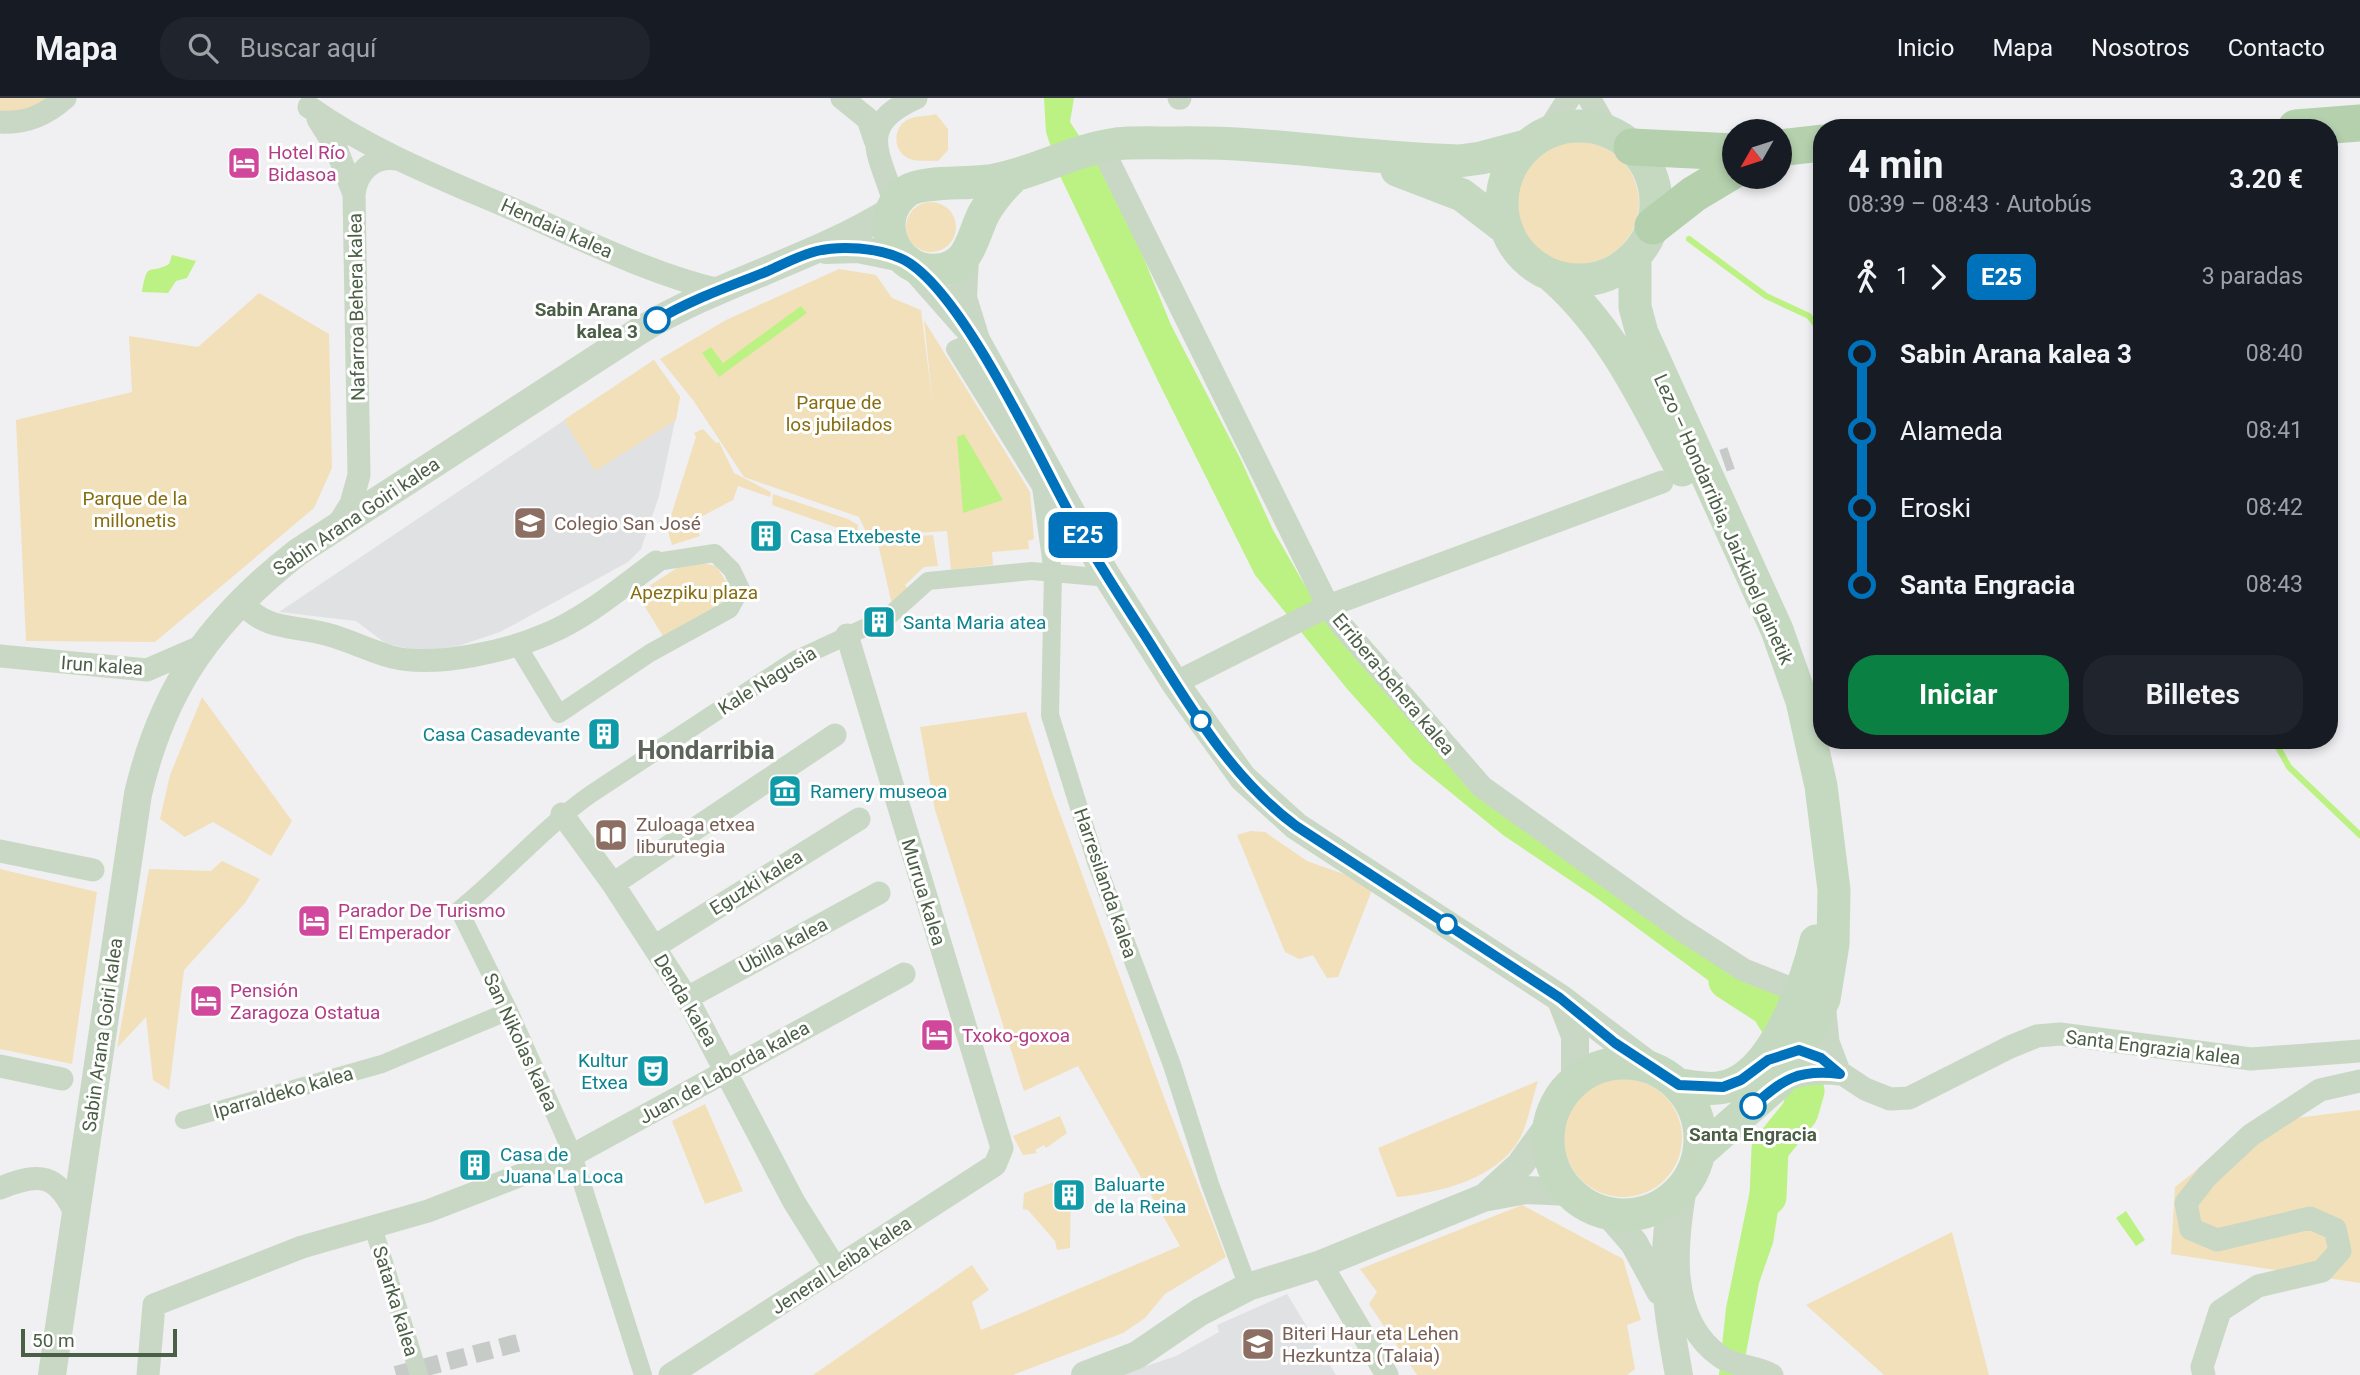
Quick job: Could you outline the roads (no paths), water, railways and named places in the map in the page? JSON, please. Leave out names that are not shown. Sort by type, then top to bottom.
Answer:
[{"type":"main road","points":[[2338,124],[2360,122]]},
{"type":"main road","points":[[1014,176],[992,201],[970,243],[941,270],[907,262],[889,235],[913,196],[1014,176],[1074,152],[1113,152],[1238,142],[1459,161],[1493,156],[1578,125],[1620,139],[1722,151]]},
{"type":"main road","points":[[1505,228],[1502,213],[1503,184],[1516,157],[1537,139]]},
{"type":"main road","points":[[1620,139],[1643,159],[1653,183],[1656,209],[1653,226]]},
{"type":"main road","points":[[2338,139],[2360,139]]},
{"type":"main road","points":[[1313,148],[1438,184],[1470,200],[1505,228],[1524,257],[1553,276],[1588,280],[1621,268],[1634,257],[1653,226],[1694,194],[1722,177]]},
{"type":"main road","points":[[913,196],[965,198],[975,218],[970,243]]},
{"type":"main road","name":"Lezo – Hondarribia, Jaizkibel gainetik","points":[[1634,257],[1635,307],[1642,333],[1777,630],[1802,701],[1821,786],[1834,890],[1833,944],[1812,1033],[1763,1078],[1700,1152]]},
{"type":"main road","name":"Lezo – Hondarribia, Jaizkibel gainetik","points":[[1553,276],[1587,310],[1615,348],[1741,577],[1766,634],[1791,703],[1811,789],[1822,890],[1816,942],[1812,1033],[1763,1078]]},
{"type":"main road","points":[[1616,1062],[1650,1066],[1679,1085],[1697,1116],[1700,1152],[1679,1191],[1649,1211],[1635,1214],[1608,1213],[1591,1208],[1570,1192],[1556,1172],[1550,1157],[1549,1125],[1559,1099],[1575,1080],[1600,1066],[1616,1062]]},
{"type":"main road","points":[[1679,1085],[1723,1087],[1763,1078]]},
{"type":"street","points":[[0,122],[26,121],[40,116],[65,98]]},
{"type":"street","points":[[842,98],[868,119],[877,143],[913,196]]},
{"type":"street","points":[[877,143],[891,110],[916,98]]},
{"type":"street","points":[[1537,139],[1569,98]]},
{"type":"street","points":[[1589,98],[1620,139]]},
{"type":"street","name":"Hendaia kalea","points":[[305,102],[352,136],[397,159],[660,274],[719,290]]},
{"type":"street","name":"Nafarroa Behera kalea","points":[[305,102],[336,148],[354,194],[359,475],[351,504],[337,527]]},
{"type":"street","name":"Erribera-behera kalea","points":[[1113,152],[1326,607],[1482,787],[1679,928],[1744,970],[1812,1033]]},
{"type":"street","points":[[354,194],[358,179],[367,166],[381,159],[397,159]]},
{"type":"street","name":"Sabin Arana Goiri kalea","points":[[52,1375],[138,794],[156,732],[184,672],[200,647],[240,601],[280,566],[647,326],[719,290],[817,251],[913,196]]},
{"type":"street","points":[[970,243],[962,298],[976,340]]},
{"type":"street","name":"Sabin Arana Goiri kalea","points":[[817,251],[858,249],[907,262]]},
{"type":"street","points":[[907,262],[945,299],[976,340],[1105,573],[1175,683],[1242,778],[1277,812],[1560,998],[1650,1066]]},
{"type":"street","name":"Harresilanda kalea","points":[[976,340],[955,349],[1041,486],[1053,573],[1050,715],[1096,862],[1172,1065],[1210,1184],[1248,1287]]},
{"type":"street","points":[[1175,683],[1326,607],[1661,482]]},
{"type":"street","points":[[240,601],[255,618],[273,625],[356,642],[393,657],[437,660],[497,650],[516,643],[549,633],[656,562],[715,553],[732,570],[741,589],[730,608],[674,640],[559,714],[516,643]]},
{"type":"street","name":"Kale Nagusia","points":[[459,910],[494,882],[562,814],[795,660],[888,617],[928,581],[1032,571],[1097,577],[1105,573]]},
{"type":"street","name":"Murrua kalea","points":[[847,635],[1002,1148]]},
{"type":"street","name":"Irun kalea","points":[[0,656],[147,670],[200,647]]},
{"type":"street","points":[[612,884],[835,734]]},
{"type":"street","name":"Denda kalea","points":[[562,814],[687,998],[794,1202],[836,1269]]},
{"type":"street","name":"Eguzki kalea","points":[[654,947],[859,819]]},
{"type":"street","points":[[0,851],[93,870]]},
{"type":"street","name":"Ubilla kalea","points":[[687,998],[879,893]]},
{"type":"street","name":"San Nikolas kalea","points":[[459,910],[509,1012],[573,1155],[643,1375]]},
{"type":"street","name":"Juan de Laborda kalea","points":[[148,1375],[154,1305],[302,1247],[428,1211],[573,1155],[727,1072],[786,1036],[904,974]]},
{"type":"street","points":[[1560,998],[1575,1036],[1575,1080]]},
{"type":"street","name":"Iparraldeko kalea","points":[[184,1120],[382,1064],[509,1012]]},
{"type":"street","name":"Santa Engrazia kalea","points":[[1812,1033],[1865,1089],[1890,1099],[1909,1098],[2036,1036],[2060,1034],[2251,1059],[2360,1051]]},
{"type":"street","points":[[0,1066],[62,1079]]},
{"type":"street","points":[[2204,1375],[2202,1367],[2220,1311],[2258,1286],[2322,1271],[2340,1251],[2334,1229],[2310,1218],[2217,1240],[2191,1229],[2186,1203],[2207,1176],[2251,1135],[2320,1090],[2360,1081]]},
{"type":"street","points":[[1483,1198],[1520,1165],[1549,1125]]},
{"type":"street","name":"Jeneral Leiba kalea","points":[[670,1375],[995,1166],[1002,1148]]},
{"type":"street","points":[[0,1188],[26,1177],[49,1180],[67,1195],[76,1215]]},
{"type":"street","points":[[1085,1375],[1138,1355],[1200,1312],[1248,1287],[1321,1264],[1483,1198],[1526,1190],[1570,1192]]},
{"type":"street","points":[[1679,1191],[1664,1256],[1668,1317],[1679,1375]]},
{"type":"street","points":[[1679,1191],[1677,1258],[1688,1313],[1708,1347],[1723,1358],[1762,1372]]},
{"type":"street","points":[[1608,1213],[1645,1260],[1668,1317]]},
{"type":"street","name":"Satarka kalea","points":[[373,1227],[419,1375]]},
{"type":"street","points":[[1321,1264],[1387,1375]]},
{"type":"waterway","points":[[1689,239],[1766,296],[1809,316],[1813,321]]},
{"type":"waterway","points":[[2279,749],[2289,767],[2360,835]]},
{"type":"waterway","points":[[1727,981],[1769,1008],[1799,1057],[1806,1091],[1800,1112],[1770,1149],[1768,1197]]},
{"type":"tunnel","points":[[1691,472],[1731,458]]},
{"type":"tunnel","points":[[396,1375],[521,1342]]},
{"type":"place","name":"Hotel Río Bidasoa","points":[[244,163]]},
{"type":"place","name":"Sabin Arana kalea 3","points":[[657,320]]},
{"type":"place","name":"Colegio San José","points":[[530,523]]},
{"type":"place","name":"Casa Etxebeste","points":[[766,536]]},
{"type":"place","name":"Santa Maria atea","points":[[879,622]]},
{"type":"place","name":"Casa Casadevante","points":[[604,734]]},
{"type":"place","name":"Ramery museoa","points":[[785,791]]},
{"type":"place","name":"Zuloaga etxea liburutegia","points":[[611,835]]},
{"type":"place","name":"Parador De Turismo El Emperador","points":[[314,921]]},
{"type":"place","name":"Pensión Zaragoza Ostatua","points":[[206,1001]]},
{"type":"place","name":"Txoko-goxoa","points":[[937,1035]]},
{"type":"place","name":"Kultur Etxea","points":[[653,1071]]},
{"type":"place","name":"Santa Engracia","points":[[1753,1106]]},
{"type":"place","name":"Casa de Juana La Loca","points":[[475,1165]]},
{"type":"place","name":"Baluarte de la Reina","points":[[1069,1195]]},
{"type":"place","name":"Biteri Haur eta Lehen Hezkuntza (Talaia)","points":[[1258,1344]]},
{"type":"district","name":"Hondarribia","points":[[706,750]]},
{"type":"park label","name":"Parque de los jubilados","points":[[839,413]]},
{"type":"park label","name":"Parque de la millonetis","points":[[135,509]]},
{"type":"park label","name":"Apezpiku plaza","points":[[694,592]]}]
